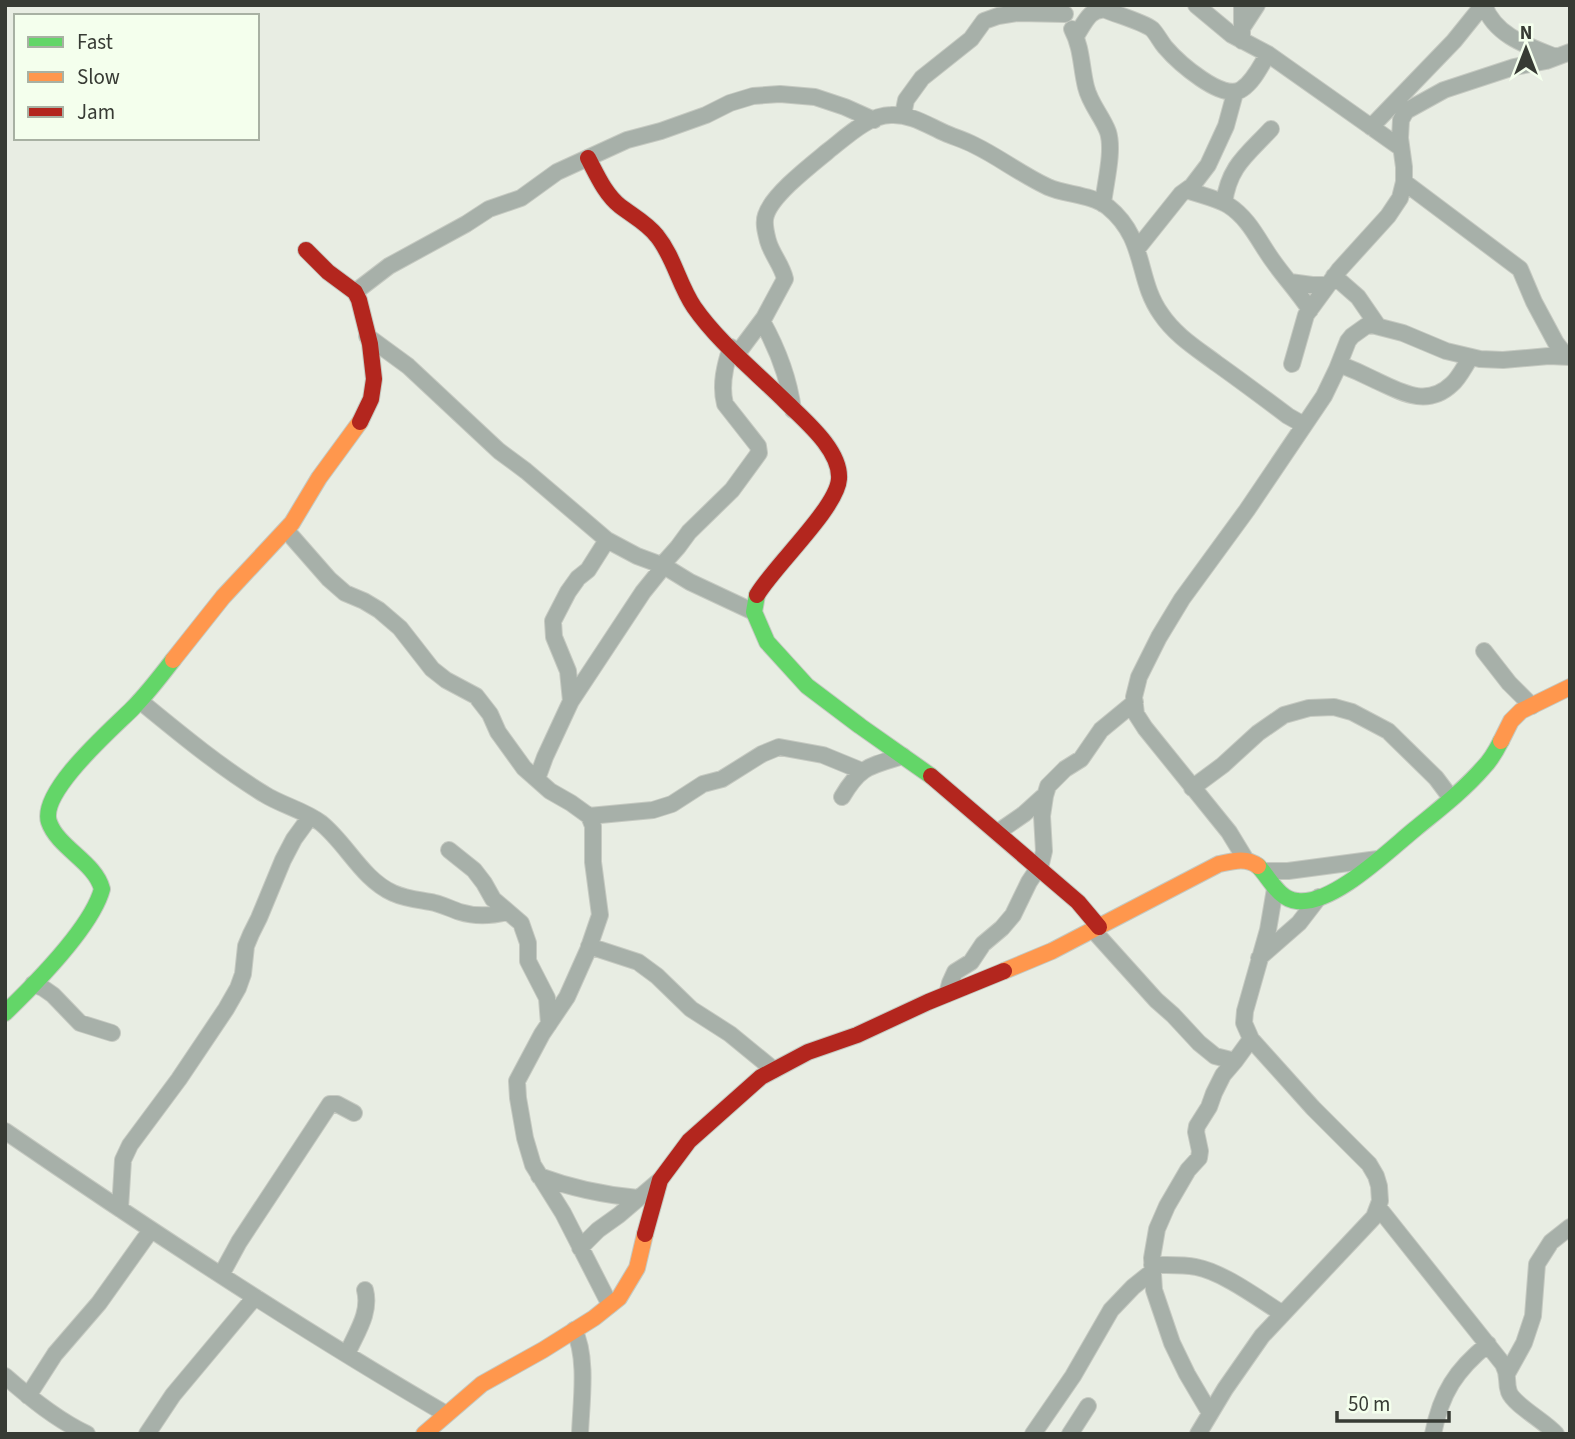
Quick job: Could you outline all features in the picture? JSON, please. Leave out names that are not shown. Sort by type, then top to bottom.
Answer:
[{"type":"street","points":[[1196,5],[1232,36],[1242,34],[1401,148]]},
{"type":"street","points":[[1241,5],[1242,34]]},
{"type":"street","points":[[1242,34],[1257,5]]},
{"type":"street","points":[[1371,127],[1454,41],[1484,5],[1497,27],[1523,44],[1563,54]]},
{"type":"street","points":[[903,115],[906,100],[922,78],[971,39],[984,21],[1018,13],[1063,10],[1081,51],[1089,98],[1108,134],[1109,157],[1103,204]]},
{"type":"street","points":[[1076,36],[1094,11],[1106,10],[1152,29],[1166,48],[1204,81],[1217,89],[1235,93],[1256,73],[1268,54]]},
{"type":"street","points":[[1292,364],[1306,315],[1331,280],[1388,216],[1400,198],[1404,182],[1401,120],[1406,111],[1444,90],[1563,54]]},
{"type":"street","points":[[1137,249],[1208,165],[1226,126],[1235,93]]},
{"type":"street","points":[[355,292],[389,265],[489,209],[521,198],[557,172],[627,140],[706,115],[730,103],[753,96],[780,94],[815,97],[874,120]]},
{"type":"street","points":[[537,779],[570,701],[643,592],[689,533],[732,490],[759,453],[758,446],[725,404],[723,382],[734,351],[762,321],[785,279],[769,245],[765,217],[782,192],[863,124],[887,114],[903,115],[924,122],[973,144],[1049,187],[1103,204],[1125,225],[1137,249],[1154,303],[1174,331],[1304,425]]},
{"type":"street","points":[[1224,203],[1230,177],[1236,167],[1271,129]]},
{"type":"street","points":[[1213,153],[1236,167]]},
{"type":"street","points":[[588,158],[605,191],[618,205],[656,235],[680,284],[710,328],[815,432],[837,461],[839,484],[831,501],[765,582],[757,596],[754,612],[767,642],[807,686],[923,769],[1040,868],[1078,902],[1096,928],[1156,1000],[1199,1043],[1215,1056],[1236,1061]]},
{"type":"street","points":[[1404,182],[1516,264],[1546,325],[1568,357]]},
{"type":"street","points":[[1187,190],[1224,203],[1248,222],[1310,310]]},
{"type":"street","points":[[5,1013],[33,984],[90,916],[100,900],[102,890],[96,876],[50,825],[47,812],[52,798],[108,731],[140,701],[223,596],[294,521],[316,482],[367,410],[374,390],[374,371],[359,300],[355,292],[328,272],[306,250]]},
{"type":"street","points":[[1290,282],[1312,285],[1331,280],[1358,297],[1378,326]]},
{"type":"street","points":[[762,321],[774,342],[791,390],[793,410]]},
{"type":"street","points":[[1245,860],[1229,832],[1145,729],[1136,714],[1134,697],[1139,677],[1158,637],[1182,598],[1247,510],[1324,396],[1348,341],[1366,326],[1378,326],[1403,333],[1446,351],[1471,357],[1503,360],[1568,357]]},
{"type":"street","points":[[367,336],[408,366],[499,451],[607,540],[637,556],[663,565],[690,582],[754,612]]},
{"type":"street","points":[[1339,364],[1395,390],[1423,397],[1436,394],[1452,384],[1471,357]]},
{"type":"street","points":[[286,530],[329,579],[345,593],[379,610],[400,628],[432,668],[446,680],[476,696],[524,768],[550,791],[589,816],[593,826],[593,862],[600,915],[567,997],[517,1081],[517,1098],[533,1165],[563,1213],[610,1305]]},
{"type":"street","points":[[570,701],[568,671],[554,637],[552,621],[568,592],[588,570],[607,540]]},
{"type":"street","points":[[1484,650],[1509,683],[1532,706]]},
{"type":"street","points":[[5,1131],[220,1275],[347,1354],[438,1426],[482,1384],[575,1330],[619,1298],[637,1268],[660,1180],[689,1141],[761,1077],[808,1052],[857,1035],[1052,951],[1219,863],[1245,860],[1255,863],[1271,885],[1282,895],[1294,900],[1307,901],[1336,890],[1378,859],[1480,772],[1496,750],[1508,724],[1519,712],[1570,687]]},
{"type":"street","points":[[140,701],[265,795],[319,821],[341,842],[361,868],[385,888],[396,894],[463,913],[480,916],[507,912]]},
{"type":"street","points":[[947,994],[955,972],[971,961],[983,944],[1013,915],[1029,882],[1040,868],[1044,851],[1042,816],[1045,795],[1052,781],[1081,759],[1101,730],[1135,702]]},
{"type":"street","points":[[1192,788],[1284,715],[1309,708],[1334,707],[1352,712],[1388,731],[1436,778],[1451,798]]},
{"type":"street","points":[[589,816],[643,811],[672,804],[703,784],[722,779],[761,754],[779,747],[823,755],[862,771]]},
{"type":"street","points":[[842,797],[862,771],[904,756]]},
{"type":"street","points":[[998,832],[1045,795]]},
{"type":"street","points":[[120,1209],[123,1160],[130,1145],[197,1052],[238,988],[251,934],[283,860],[310,817]]},
{"type":"street","points":[[449,850],[474,870],[493,899],[521,923],[528,943],[528,961],[547,998],[549,1024]]},
{"type":"street","points":[[1263,872],[1288,872],[1378,859]]},
{"type":"street","points":[[1198,1434],[1262,1336],[1374,1217],[1380,1201],[1376,1175],[1369,1164],[1312,1108],[1251,1039],[1244,1023],[1268,930],[1275,888]]},
{"type":"street","points":[[1259,958],[1304,918],[1320,897]]},
{"type":"street","points":[[589,946],[638,962],[657,976],[691,1009],[730,1034],[774,1070]]},
{"type":"street","points":[[33,984],[53,995],[80,1023],[112,1032]]},
{"type":"street","points":[[1210,1413],[1172,1343],[1154,1290],[1152,1268],[1157,1229],[1178,1185],[1199,1158],[1196,1126],[1209,1107],[1223,1075],[1251,1039]]},
{"type":"street","points":[[220,1275],[330,1104],[337,1104],[354,1113]]},
{"type":"street","points":[[540,1175],[555,1182],[608,1196],[638,1198]]},
{"type":"street","points":[[580,1248],[660,1180]]},
{"type":"street","points":[[1378,1207],[1488,1344],[1508,1373]]},
{"type":"street","points":[[1556,1434],[1513,1399],[1508,1390],[1508,1373],[1524,1343],[1533,1315],[1537,1264],[1551,1242],[1570,1227]]},
{"type":"street","points":[[28,1396],[55,1354],[99,1303],[151,1230]]},
{"type":"street","points":[[1033,1434],[1073,1376],[1111,1310],[1152,1268],[1196,1267],[1207,1270],[1283,1314]]},
{"type":"street","points":[[347,1354],[363,1321],[368,1300],[365,1290]]},
{"type":"street","points":[[147,1434],[173,1395],[255,1297]]},
{"type":"street","points":[[575,1330],[579,1339],[582,1374],[580,1434]]},
{"type":"street","points":[[1433,1434],[1441,1402],[1454,1377],[1488,1344]]},
{"type":"street","points":[[5,1376],[56,1416],[87,1434]]},
{"type":"street","points":[[1070,1434],[1088,1406]]},
{"type":"traffic: fast","points":[[757,595],[754,612],[767,642],[807,686],[931,776]]},
{"type":"traffic: fast","points":[[5,1013],[75,938],[102,889],[92,871],[60,840],[49,822],[49,809],[55,794],[79,762],[138,703],[173,660]]},
{"type":"traffic: fast","points":[[1258,866],[1279,892],[1290,899],[1311,900],[1326,895],[1375,863],[1459,792],[1488,762],[1501,741]]},
{"type":"traffic: slow","points":[[173,660],[223,597],[292,523],[319,478],[360,422]]},
{"type":"traffic: slow","points":[[1501,741],[1511,721],[1521,711],[1570,687]]},
{"type":"traffic: slow","points":[[1004,971],[1052,951],[1219,864],[1244,861],[1258,866]]},
{"type":"traffic: slow","points":[[424,1434],[482,1384],[594,1318],[619,1298],[637,1268],[645,1234]]},
{"type":"traffic: jam","points":[[588,158],[610,196],[649,227],[663,244],[689,298],[704,320],[726,345],[820,436],[834,457],[839,479],[836,491],[817,521],[757,595]]},
{"type":"traffic: jam","points":[[306,250],[328,272],[355,292],[359,300],[370,344],[374,379],[371,399],[360,422]]},
{"type":"traffic: jam","points":[[931,776],[1078,902],[1099,927]]},
{"type":"traffic: jam","points":[[645,1234],[660,1180],[689,1141],[761,1077],[808,1052],[857,1035],[1004,971]]}]
